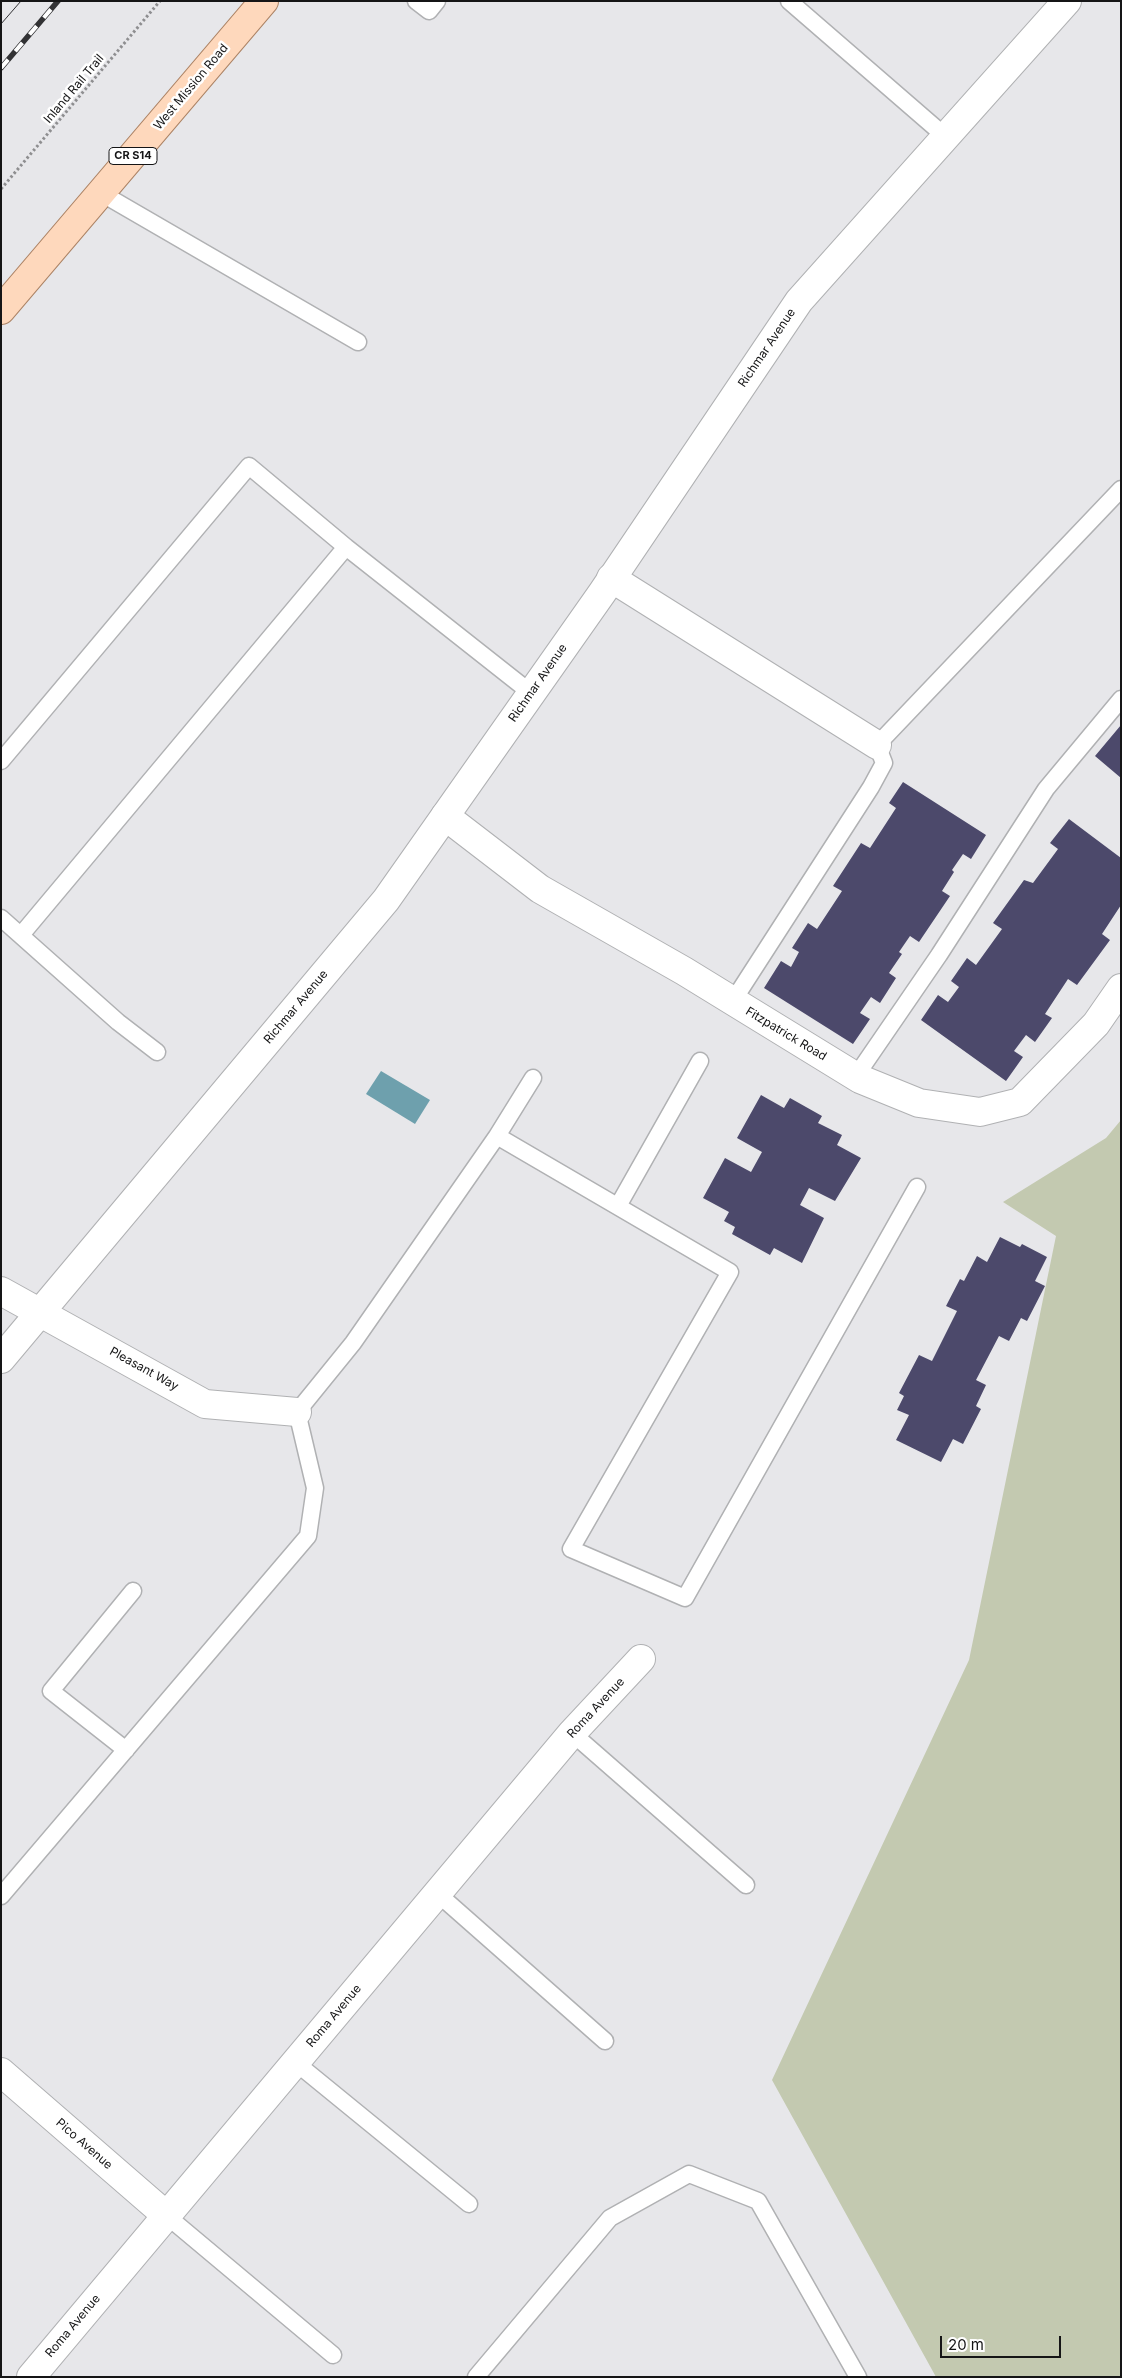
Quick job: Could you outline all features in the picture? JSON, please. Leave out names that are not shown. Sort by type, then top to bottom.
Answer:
[{"type":"main road","name":"West Mission Road","points":[[1,310],[264,1]]},
{"type":"street","name":"Richmar Avenue","points":[[1,1360],[386,900],[611,578],[799,301],[1067,1]]},
{"type":"street","points":[[611,578],[877,745]]},
{"type":"street","name":"Fitzpatrick Road","points":[[445,816],[540,889],[733,1001],[856,1076],[919,1103],[980,1112],[1020,1102],[1096,1024],[1121,988]]},
{"type":"street","name":"Pleasant Way","points":[[1,1291],[205,1404],[297,1412]]},
{"type":"street","name":"Roma Avenue","points":[[34,2376],[572,1732],[641,1659]]},
{"type":"street","name":"Pico Avenue","points":[[1,2072],[167,2216]]},
{"type":"lane","points":[[416,1],[429,10],[437,1]]},
{"type":"lane","points":[[789,1],[946,137]]},
{"type":"lane","points":[[101,193],[358,342]]},
{"type":"lane","points":[[1,761],[249,466],[346,548],[531,693]]},
{"type":"lane","points":[[733,1001],[871,788],[884,763],[877,745],[1121,489]]},
{"type":"lane","points":[[20,935],[346,548]]},
{"type":"lane","points":[[856,1076],[940,955],[1046,789],[1121,698]]},
{"type":"lane","points":[[1,918],[118,1022],[157,1052]]},
{"type":"lane","points":[[618,1206],[700,1062]]},
{"type":"lane","points":[[1,1896],[308,1536],[315,1488],[297,1412],[353,1343],[497,1136],[533,1078]]},
{"type":"lane","points":[[497,1136],[730,1272],[571,1549],[685,1598],[917,1187]]},
{"type":"lane","points":[[126,1750],[51,1690],[133,1591]]},
{"type":"lane","points":[[572,1732],[746,1885]]},
{"type":"lane","points":[[437,1893],[605,2041]]},
{"type":"lane","points":[[296,2062],[469,2204]]},
{"type":"lane","points":[[476,2377],[610,2218],[689,2174],[758,2201],[858,2377]]},
{"type":"lane","points":[[167,2216],[333,2355]]},
{"type":"path","name":"Inland Rail Trail","points":[[1,189],[160,1]]},
{"type":"green space","points":[[1121,1120],[1121,2377],[936,2377],[772,2080],[969,1660],[1056,1236],[1003,1202],[1106,1138]]},
{"type":"water","points":[[381,1071],[430,1100],[415,1124],[366,1094]]},
{"type":"building","points":[[1121,725],[1121,778],[1095,756]]},
{"type":"building","points":[[903,782],[986,835],[971,859],[963,854],[952,870],[954,872],[942,891],[950,896],[919,942],[910,936],[899,952],[902,954],[889,973],[896,978],[880,1003],[871,997],[860,1013],[870,1019],[853,1044],[764,988],[781,961],[791,967],[799,952],[792,948],[808,923],[817,929],[842,891],[833,886],[861,843],[870,848],[896,808],[889,803]]},
{"type":"building","points":[[1069,819],[1121,858],[1121,905],[1102,934],[1110,940],[1077,985],[1068,979],[1045,1014],[1052,1018],[1035,1042],[1026,1035],[1014,1051],[1023,1057],[1006,1081],[921,1020],[938,995],[948,1002],[959,987],[951,981],[967,958],[976,965],[1002,929],[993,923],[1024,880],[1033,883],[1058,849],[1050,843]]},
{"type":"building","points":[[761,1095],[784,1108],[790,1098],[822,1116],[818,1123],[842,1135],[837,1145],[861,1158],[835,1201],[809,1188],[800,1205],[824,1218],[802,1263],[774,1248],[770,1255],[732,1234],[735,1227],[724,1221],[729,1212],[703,1198],[725,1158],[751,1172],[762,1152],[737,1138]]},
{"type":"building","points":[[1000,1237],[1020,1247],[1022,1244],[1047,1257],[1035,1281],[1045,1286],[1027,1321],[1021,1318],[1009,1341],[999,1336],[976,1380],[986,1385],[976,1406],[981,1409],[963,1444],[953,1439],[941,1462],[896,1440],[909,1415],[897,1410],[904,1396],[899,1393],[919,1355],[932,1361],[957,1311],[946,1306],[960,1279],[964,1281],[977,1256],[987,1262]]},
{"type":"tram line","points":[[1,24],[21,1]]},
{"type":"railway","points":[[1,68],[58,1]]}]
